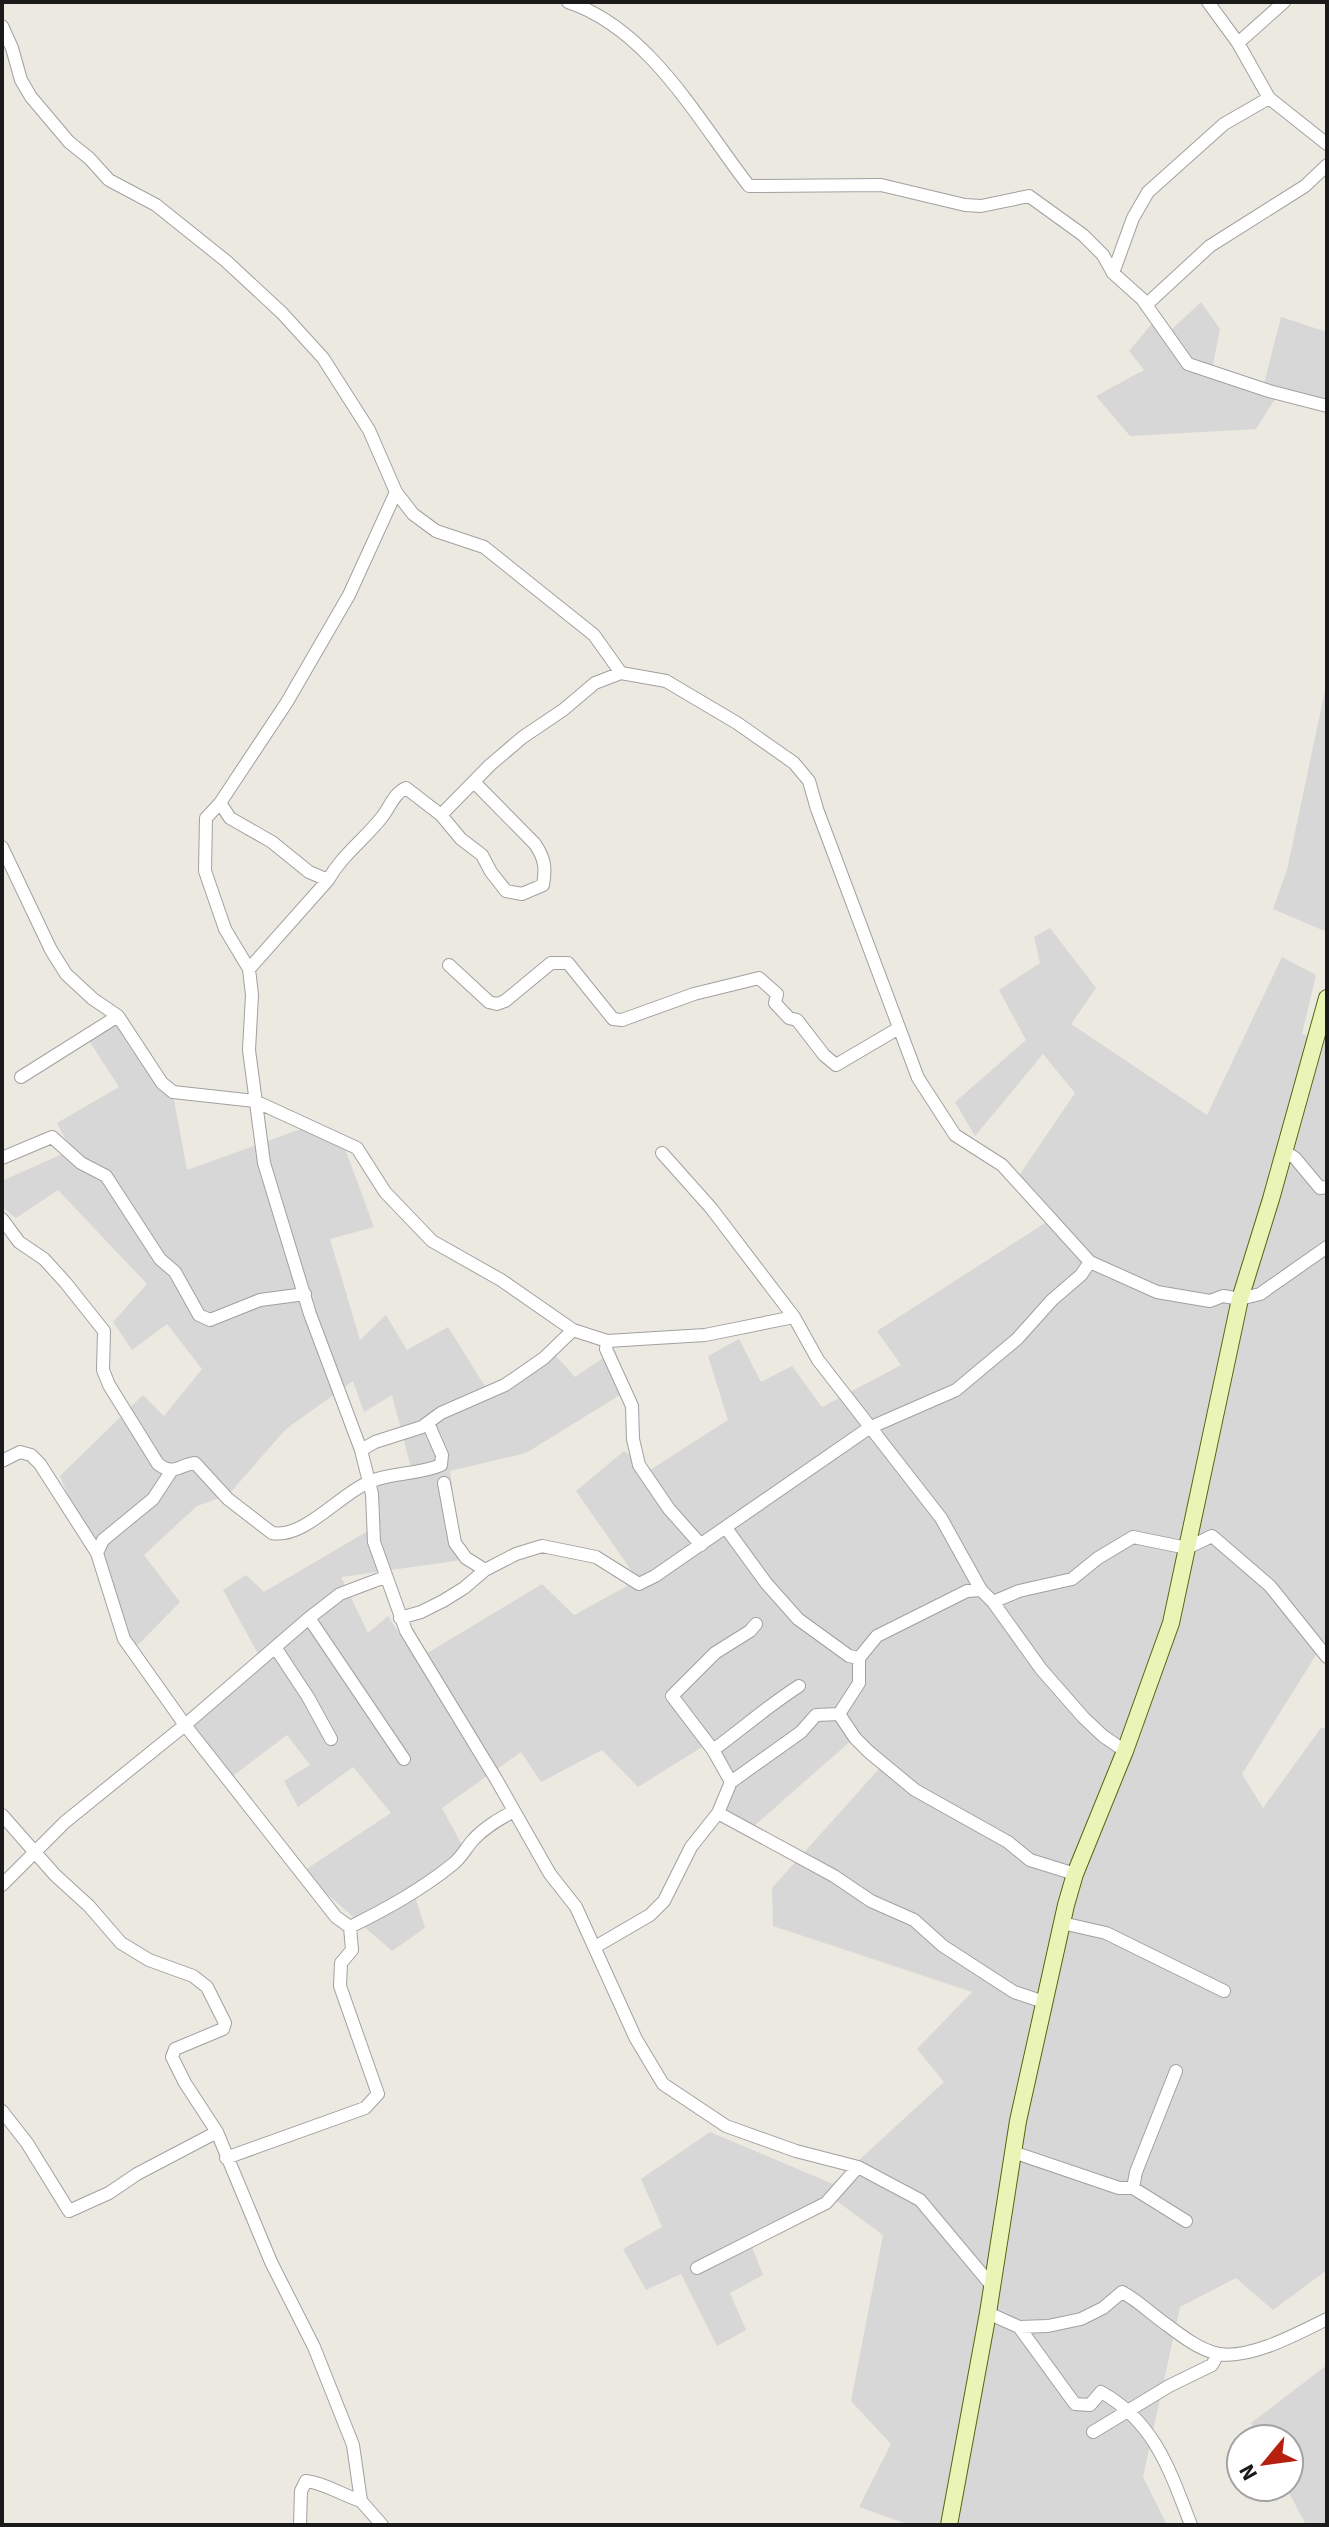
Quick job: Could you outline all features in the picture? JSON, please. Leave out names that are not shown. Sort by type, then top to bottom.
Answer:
[{"type":"main road","points":[[949,2525],[988,2313],[1013,2152],[1062,1923],[1075,1874],[1125,1751],[1171,1623],[1240,1299],[1327,998]]},
{"type":"street","points":[[568,2],[599,15],[657,62],[749,186],[881,185],[981,206],[1029,196],[1083,235],[1103,255],[1113,273],[1146,305],[1188,364],[1269,391],[1327,406]]},
{"type":"street","points":[[1208,2],[1238,43],[1269,98],[1327,144]]},
{"type":"street","points":[[1238,43],[1284,2]]},
{"type":"street","points":[[2,26],[21,80],[31,97],[69,142],[109,180],[156,205],[216,252],[282,313],[323,358],[369,430],[396,492],[413,514],[436,531],[484,547],[594,635],[621,673]]},
{"type":"street","points":[[1113,273],[1133,218],[1148,192],[1224,124],[1269,98]]},
{"type":"street","points":[[1146,305],[1210,246],[1305,186],[1327,165]]},
{"type":"street","points":[[396,492],[341,608],[287,702],[220,803],[206,818],[205,871],[225,929],[249,969],[252,995],[249,1050],[264,1163],[310,1314],[361,1450],[372,1494],[374,1542],[385,1577],[400,1618],[550,1874],[576,1907],[636,2039],[663,2084],[726,2126],[796,2151],[858,2167],[920,2200],[992,2286]]},
{"type":"street","points":[[441,815],[523,737],[563,710],[595,683],[621,673],[666,681],[737,723],[794,763],[809,781],[918,1078],[955,1135],[1002,1165],[1090,1262],[1157,1292],[1210,1301],[1223,1296],[1240,1299],[1260,1294],[1327,1247]]},
{"type":"street","points":[[249,969],[328,880],[335,867],[382,817],[399,791],[406,788],[441,815],[461,839],[482,855],[506,891],[522,894],[543,885],[546,869],[543,855],[474,782]]},
{"type":"street","points":[[220,803],[230,818],[272,842],[309,872],[328,880]]},
{"type":"street","points":[[2,847],[51,950],[66,974],[93,999],[118,1016],[162,1083],[173,1092],[255,1101],[357,1148],[385,1192],[432,1241],[501,1280],[573,1330],[607,1341],[705,1335],[794,1317]]},
{"type":"street","points":[[449,965],[489,1002],[497,1004],[505,1001],[551,963],[568,963],[613,1019],[622,1020],[694,994],[759,978],[777,994],[775,1003],[789,1018],[797,1020],[824,1055],[836,1065],[899,1028]]},
{"type":"street","points":[[21,1077],[118,1016]]},
{"type":"street","points":[[2,1158],[52,1137],[81,1163],[106,1176],[160,1259],[175,1272],[199,1315],[210,1320],[260,1300],[305,1294]]},
{"type":"street","points":[[1284,1151],[1304,1167],[1320,1188],[1327,1187]]},
{"type":"street","points":[[662,1153],[711,1208],[794,1317],[818,1360],[941,1518],[981,1590],[1041,1669],[1083,1717],[1125,1751]]},
{"type":"street","points":[[2,1219],[19,1242],[55,1270],[104,1331],[103,1370],[109,1385],[158,1464],[172,1470],[195,1463],[228,1499],[272,1533],[279,1535],[300,1528],[369,1481],[427,1471],[441,1465],[442,1455],[428,1423]]},
{"type":"street","points":[[400,1618],[443,1601],[485,1570],[516,1554],[542,1546],[596,1557],[639,1584],[655,1576],[869,1428],[956,1390],[1017,1339],[1052,1300],[1081,1275],[1090,1262]]},
{"type":"street","points":[[361,1450],[428,1423],[453,1407],[505,1385],[544,1358],[573,1330]]},
{"type":"street","points":[[607,1341],[606,1349],[632,1406],[633,1439],[639,1465],[669,1509],[701,1545]]},
{"type":"street","points":[[2,1461],[20,1452],[31,1455],[40,1464],[97,1553],[124,1639],[185,1725],[336,1917],[350,1927],[352,1950],[341,1963],[340,1986],[378,2094],[365,2108],[226,2158]]},
{"type":"street","points":[[97,1553],[103,1540],[153,1499],[172,1470]]},
{"type":"street","points":[[444,1483],[455,1543],[466,1558],[485,1570]]},
{"type":"street","points":[[726,1528],[766,1583],[798,1619],[849,1656],[859,1658]]},
{"type":"street","points":[[1190,1531],[1212,1536],[1270,1586],[1327,1657]]},
{"type":"street","points":[[993,1602],[1019,1591],[1072,1579],[1098,1558],[1133,1537],[1187,1548],[1212,1536]]},
{"type":"street","points":[[2,1885],[65,1822],[185,1725],[309,1618],[340,1594],[385,1577]]},
{"type":"street","points":[[839,1714],[859,1683],[859,1658],[877,1636],[967,1591],[981,1590]]},
{"type":"street","points":[[309,1618],[404,1759]]},
{"type":"street","points":[[731,1782],[713,1750],[672,1696],[715,1653],[756,1624]]},
{"type":"street","points":[[275,1647],[331,1739]]},
{"type":"street","points":[[713,1750],[757,1714],[799,1686]]},
{"type":"street","points":[[595,1947],[650,1915],[664,1901],[691,1847],[718,1813],[731,1782],[801,1732],[816,1715],[839,1714]]},
{"type":"street","points":[[839,1714],[855,1738],[915,1790],[1008,1842],[1030,1860],[1075,1874]]},
{"type":"street","points":[[350,1927],[399,1902],[433,1879],[456,1861],[493,1822],[514,1811]]},
{"type":"street","points":[[718,1813],[834,1876],[871,1901],[914,1920],[943,1946],[1014,1992],[1044,2002]]},
{"type":"street","points":[[2,1815],[121,1943],[149,1960],[193,1976],[207,1987],[225,2023],[223,2029],[175,2049],[172,2057],[217,2132],[271,2262],[314,2347],[353,2445],[361,2501]]},
{"type":"street","points":[[1062,1923],[1106,1933],[1224,1991]]},
{"type":"street","points":[[1133,2188],[1140,2160],[1176,2071]]},
{"type":"street","points":[[2,2111],[27,2143],[69,2211],[109,2193],[137,2174],[217,2132]]},
{"type":"street","points":[[1013,2152],[1119,2188],[1133,2188],[1186,2221]]},
{"type":"street","points":[[697,2268],[826,2203],[858,2167]]},
{"type":"street","points":[[988,2313],[1019,2327],[1048,2326],[1081,2319],[1103,2308],[1122,2292],[1139,2301],[1195,2345],[1218,2354],[1253,2351],[1327,2319]]},
{"type":"street","points":[[1314,2325],[1327,2334]]},
{"type":"street","points":[[1019,2327],[1075,2404],[1090,2405],[1101,2392],[1118,2402],[1149,2433],[1172,2473],[1191,2525]]},
{"type":"street","points":[[1093,2432],[1169,2386],[1212,2365],[1218,2354]]},
{"type":"street","points":[[300,2525],[301,2491],[306,2481],[318,2482],[341,2495],[361,2501],[382,2525]]},
{"type":"shaded area","points":[[1201,302],[1220,329],[1212,369],[1264,384],[1281,317],[1327,332],[1327,404],[1282,388],[1256,429],[1130,436],[1096,396],[1144,370],[1129,351],[1155,320],[1169,332]]},
{"type":"shaded area","points":[[1327,681],[1327,932],[1273,909],[1287,870]]},
{"type":"shaded area","points":[[1050,928],[1096,988],[1071,1024],[1207,1115],[1282,957],[1316,975],[1302,1034],[1327,1042],[1327,1637],[1242,1774],[1263,1808],[1321,1728],[1327,1728],[1327,2270],[1273,2310],[1236,2278],[1180,2307],[1143,2477],[1167,2525],[910,2525],[859,2507],[891,2444],[851,2401],[883,2235],[838,2202],[750,2242],[763,2275],[730,2293],[746,2330],[717,2346],[681,2274],[646,2290],[623,2249],[662,2227],[641,2179],[710,2132],[833,2184],[944,2082],[917,2049],[972,1992],[773,1926],[772,1888],[887,1760],[853,1739],[754,1826],[722,1813],[728,1779],[702,1747],[638,1787],[602,1750],[541,1782],[521,1752],[442,1808],[463,1847],[412,1886],[425,1928],[392,1951],[302,1872],[391,1813],[353,1767],[298,1807],[284,1781],[310,1765],[287,1735],[230,1778],[182,1721],[258,1654],[223,1590],[246,1575],[264,1592],[373,1528],[370,1484],[411,1468],[392,1395],[364,1412],[353,1381],[286,1429],[228,1495],[197,1506],[144,1555],[180,1602],[133,1650],[60,1476],[143,1395],[164,1416],[202,1369],[167,1324],[132,1350],[113,1322],[147,1284],[58,1190],[16,1218],[2,1207],[2,1181],[71,1150],[57,1123],[119,1087],[86,1036],[120,1011],[172,1089],[187,1170],[301,1129],[344,1146],[374,1227],[330,1239],[360,1340],[386,1315],[407,1350],[448,1327],[491,1396],[556,1356],[575,1377],[615,1350],[628,1390],[526,1453],[450,1471],[462,1560],[341,1577],[368,1633],[388,1616],[416,1660],[542,1584],[574,1615],[638,1580],[576,1491],[624,1451],[650,1470],[728,1420],[708,1356],[739,1339],[761,1382],[792,1366],[822,1407],[901,1365],[877,1331],[1045,1223],[1016,1180],[1075,1093],[1043,1054],[975,1136],[955,1102],[1026,1040],[999,990],[1040,963],[1034,937]]},
{"type":"shaded area","points":[[1327,2365],[1327,2525],[1306,2525],[1294,2503],[1305,2503],[1305,2423],[1251,2423]]}]
